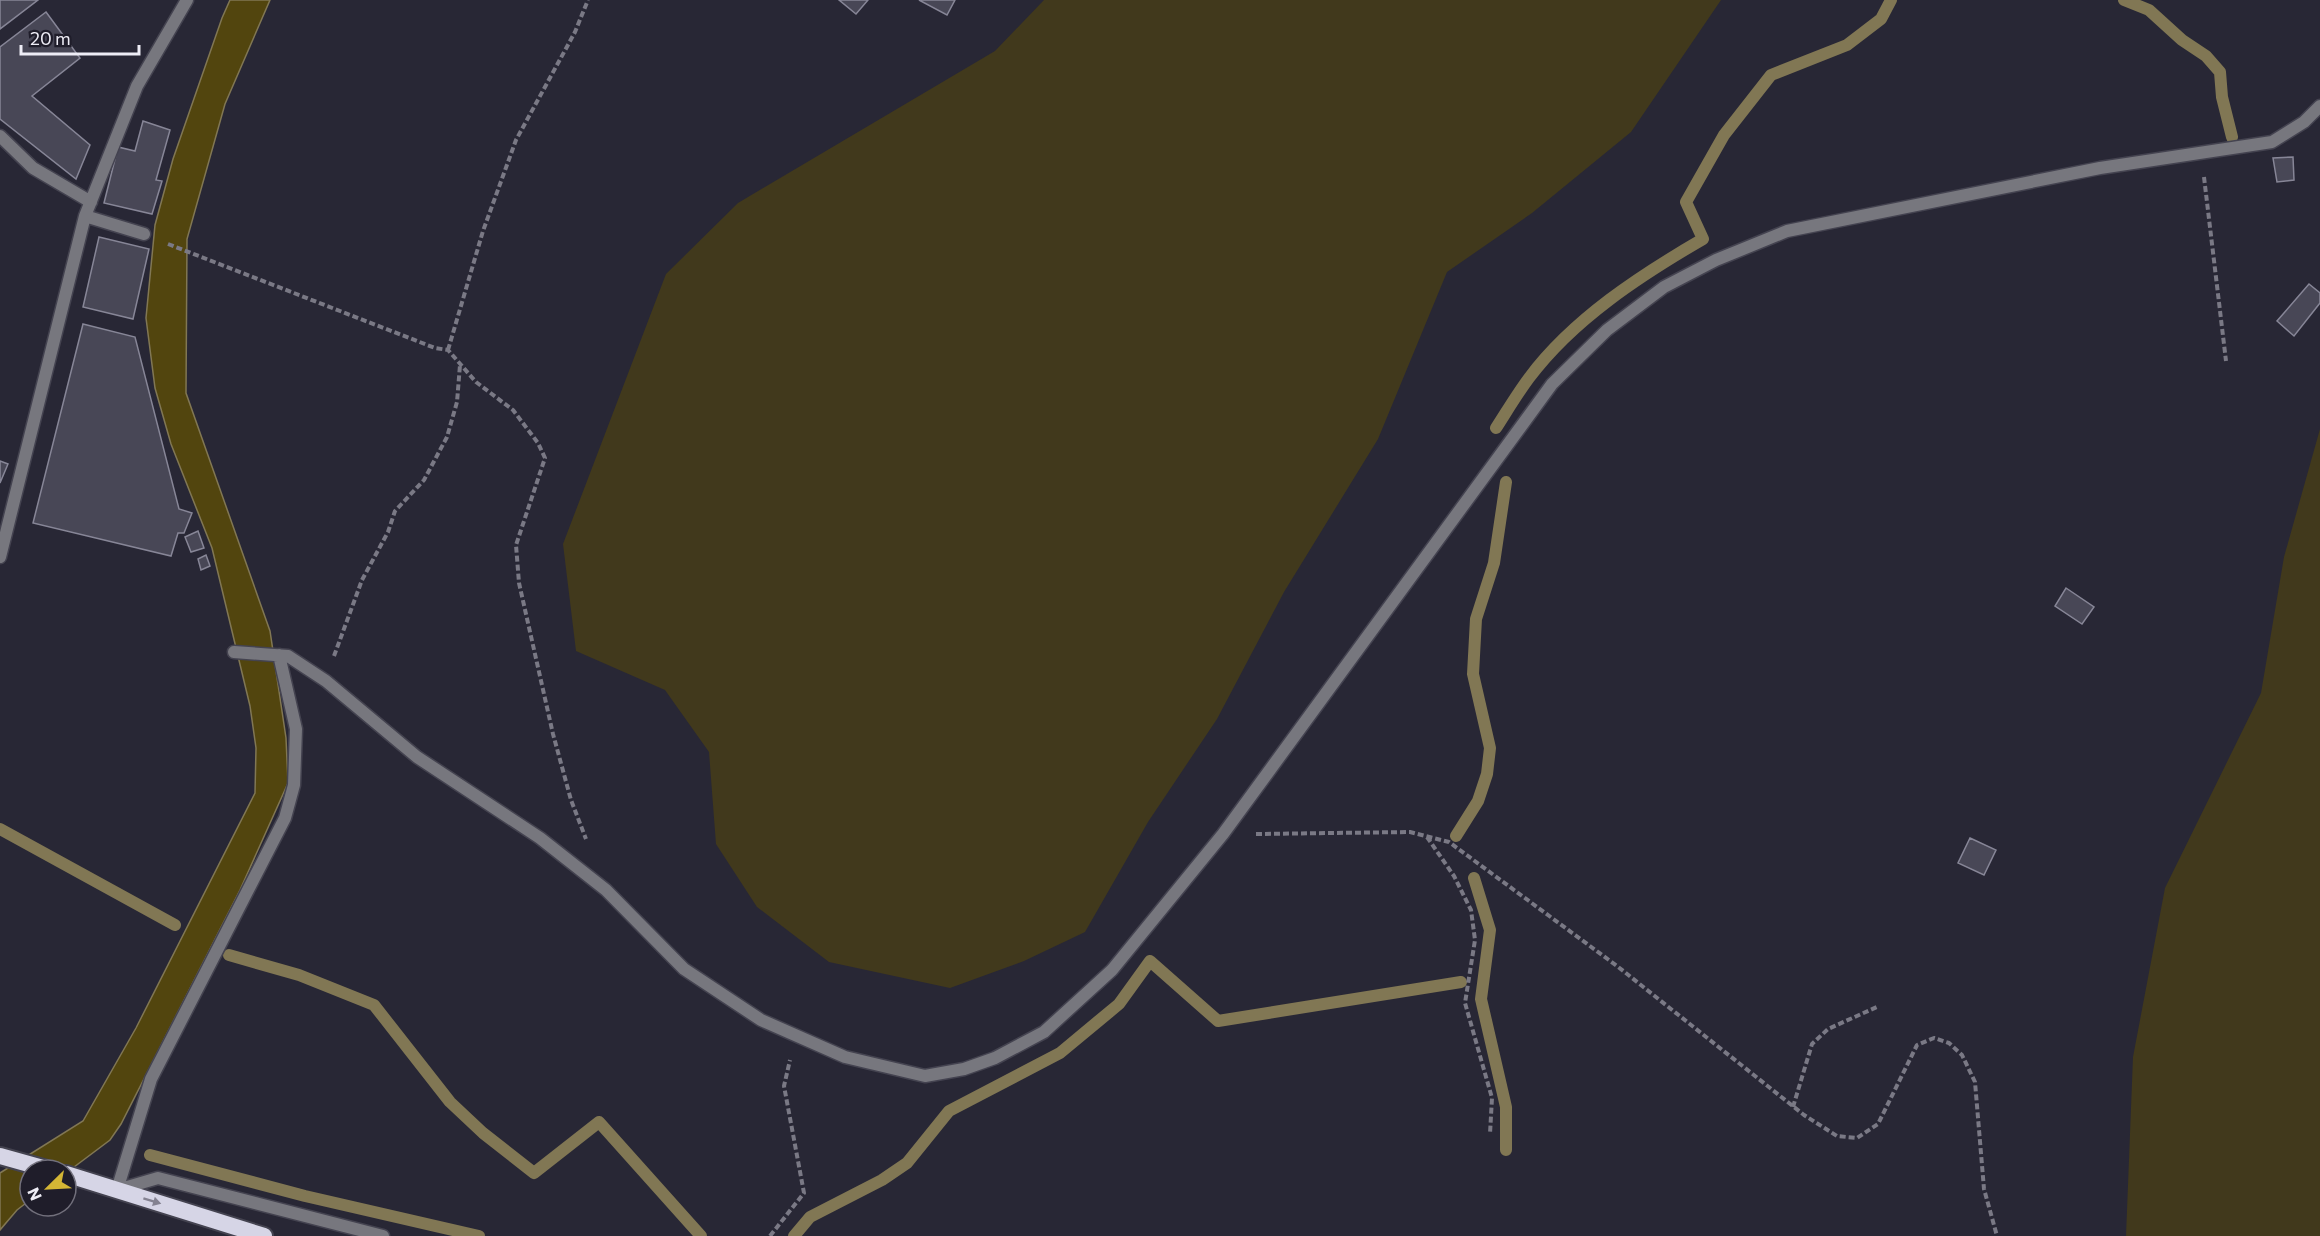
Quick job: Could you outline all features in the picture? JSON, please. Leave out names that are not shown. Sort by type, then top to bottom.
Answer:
[{"type":"highway","points":[[0,1156],[18,1161]]},
{"type":"highway","points":[[78,1178],[264,1236]]},
{"type":"street","points":[[0,557],[85,216],[137,86],[187,0]]},
{"type":"street","points":[[234,652],[288,656],[326,681],[417,757],[540,838],[606,890],[684,969],[761,1020],[845,1057],[925,1076],[964,1069],[994,1058],[1044,1032],[1112,970],[1223,834],[1552,384],[1606,330],[1664,287],[1716,260],[1786,231],[2100,168],[2272,142],[2304,122],[2320,106]]},
{"type":"street","points":[[0,136],[33,168],[91,202]]},
{"type":"street","points":[[85,216],[144,234]]},
{"type":"street","points":[[117,1190],[151,1078],[285,818],[294,785],[296,729],[279,655]]},
{"type":"street","points":[[117,1190],[158,1178],[383,1236]]},
{"type":"path","points":[[448,350],[483,231],[516,140],[569,42],[588,0]]},
{"type":"path","points":[[2201,153],[2226,361]]},
{"type":"path","points":[[144,234],[209,262],[435,348],[448,350],[476,382],[513,410],[538,443],[545,458],[516,545],[519,583],[553,734],[571,800],[587,843]]},
{"type":"path","points":[[326,681],[362,580],[388,531],[395,511],[424,480],[447,437],[457,402],[460,365]]},
{"type":"path","points":[[1223,834],[1410,832],[1449,842],[1617,966],[1793,1107],[1837,1136],[1857,1138],[1878,1124],[1917,1046],[1934,1038],[1949,1043],[1962,1054],[1975,1082],[1984,1189],[1997,1236]]},
{"type":"path","points":[[1427,837],[1454,876],[1471,910],[1475,940],[1465,1003],[1492,1098],[1490,1134]]},
{"type":"path","points":[[1793,1107],[1812,1044],[1828,1029],[1879,1006]]},
{"type":"path","points":[[770,1236],[804,1192],[784,1086],[795,1036]]},
{"type":"shaded area","points":[[230,0],[270,0],[225,104],[187,239],[186,393],[270,631],[286,738],[288,783],[240,890],[121,1124],[110,1140],[78,1164],[78,1158],[24,1158],[83,1121],[136,1028],[255,793],[256,748],[250,706],[212,548],[171,444],[155,388],[146,318],[155,225],[173,159]]},
{"type":"shaded area","points":[[1044,0],[1721,0],[1631,132],[1532,213],[1447,272],[1378,439],[1284,592],[1217,719],[1148,822],[1085,932],[1024,961],[950,988],[829,962],[757,907],[716,844],[709,752],[665,690],[576,651],[563,544],[666,274],[738,203],[995,51]]},
{"type":"shaded area","points":[[2320,429],[2320,1236],[2126,1236],[2133,1057],[2165,888],[2261,693],[2284,557]]},
{"type":"shaded area","points":[[18,1162],[18,1209],[0,1230],[0,1173]]},
{"type":"building","points":[[0,0],[38,0],[0,29]]},
{"type":"building","points":[[839,0],[868,0],[856,14]]},
{"type":"building","points":[[919,0],[955,0],[947,15]]},
{"type":"building","points":[[46,12],[80,58],[32,96],[90,145],[76,179],[0,119],[0,47]]},
{"type":"building","points":[[143,121],[170,130],[156,180],[162,181],[152,214],[104,203],[118,147],[135,151]]},
{"type":"building","points":[[2293,157],[2294,180],[2277,182],[2273,158]]},
{"type":"building","points":[[99,237],[149,249],[133,319],[83,307]]},
{"type":"building","points":[[2309,284],[2320,293],[2320,303],[2294,336],[2277,321]]},
{"type":"building","points":[[83,324],[135,337],[179,509],[192,513],[184,533],[178,533],[171,556],[33,523]]},
{"type":"building","points":[[0,461],[8,464],[0,483]]},
{"type":"building","points":[[198,531],[204,548],[191,552],[185,537]]},
{"type":"building","points":[[206,555],[210,566],[201,570],[198,559]]},
{"type":"building","points":[[2066,588],[2094,607],[2082,624],[2055,606]]},
{"type":"building","points":[[1970,838],[1996,850],[1984,875],[1958,863]]},
{"type":"waterway","points":[[1496,428],[1529,378],[1566,336],[1632,283],[1703,239],[1686,202],[1724,135],[1771,75],[1847,45],[1881,19],[1891,0]]},
{"type":"waterway","points":[[2124,0],[2149,10],[2182,40],[2206,56],[2220,72],[2222,97],[2232,137]]},
{"type":"waterway","points":[[1456,836],[1478,801],[1487,774],[1490,748],[1473,674],[1476,619],[1494,563],[1506,482]]},
{"type":"waterway","points":[[0,829],[175,925]]},
{"type":"waterway","points":[[1474,878],[1490,930],[1481,999],[1506,1107],[1506,1150]]},
{"type":"waterway","points":[[229,955],[299,975],[374,1005],[450,1102],[483,1133],[534,1173],[599,1122],[701,1236]]},
{"type":"waterway","points":[[794,1236],[810,1217],[882,1180],[907,1163],[949,1111],[1060,1053],[1119,1004],[1150,961],[1218,1021],[1461,982]]},
{"type":"waterway","points":[[150,1155],[305,1196],[479,1236]]}]
